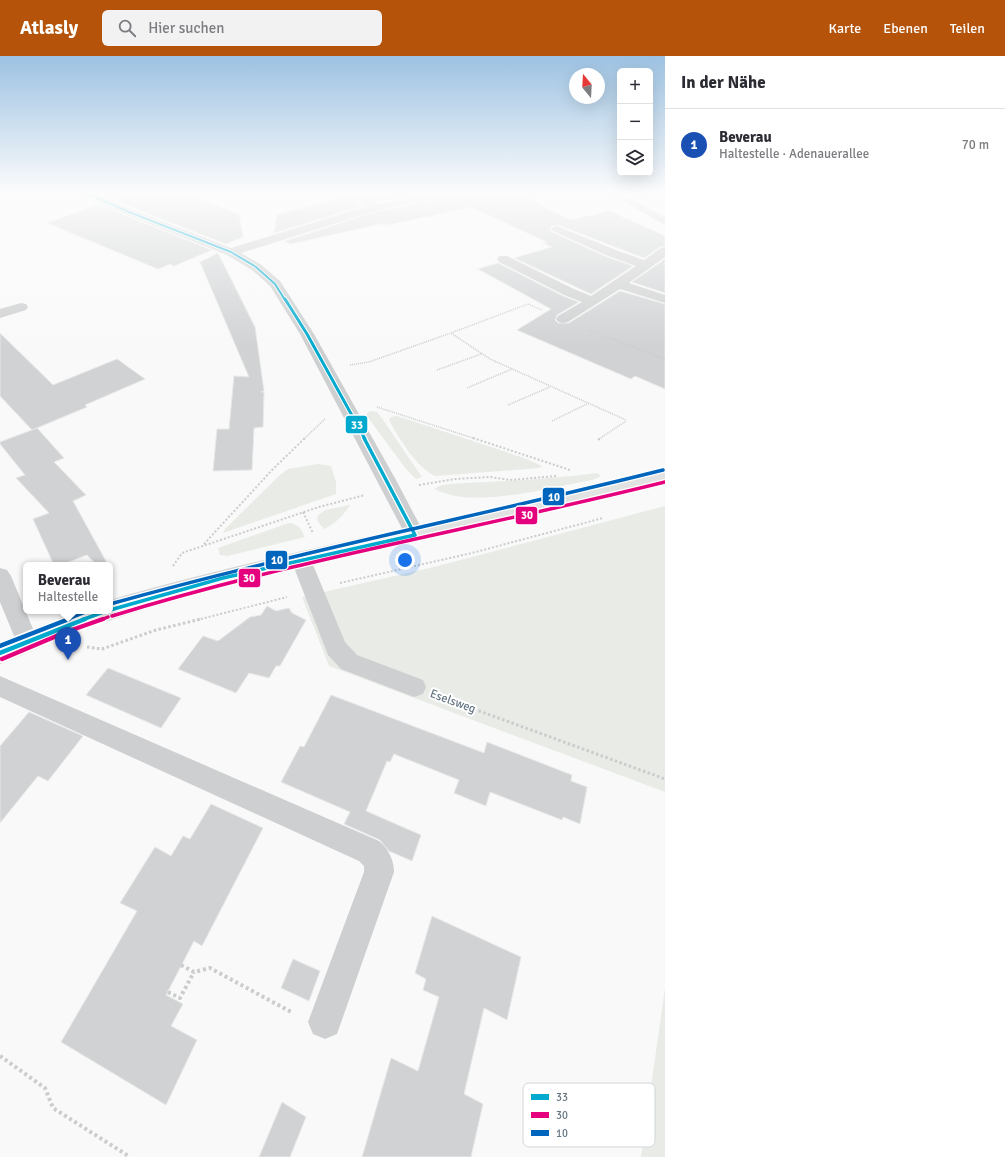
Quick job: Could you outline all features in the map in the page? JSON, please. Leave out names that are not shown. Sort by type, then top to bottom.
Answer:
[{"type":"main road","points":[[113,609],[151,597],[301,560],[599,495],[665,476]]},
{"type":"main road","points":[[0,653],[98,614]]},
{"type":"street","points":[[212,244],[231,252],[256,267],[275,284],[295,314],[326,368],[415,535]]},
{"type":"street","points":[[231,252],[256,244]]},
{"type":"street","points":[[592,244],[646,265]]},
{"type":"street","points":[[563,319],[663,254]]},
{"type":"street","points":[[503,260],[568,292],[592,301]]},
{"type":"street","points":[[619,284],[665,299]]},
{"type":"street","points":[[0,314],[21,307]]},
{"type":"street","name":"Eselsweg","points":[[301,560],[336,648],[349,662],[414,687]]},
{"type":"street","points":[[0,576],[27,641]]},
{"type":"street","points":[[0,686],[362,848],[376,857],[379,863],[379,872],[325,1022]]},
{"type":"path","points":[[326,368],[369,362],[517,309]]},
{"type":"path","points":[[563,319],[665,359]]},
{"type":"path","points":[[451,333],[481,354],[550,387],[626,420],[598,440]]},
{"type":"path","points":[[438,370],[481,354]]},
{"type":"path","points":[[467,388],[512,369]]},
{"type":"path","points":[[508,405],[550,387]]},
{"type":"path","points":[[552,421],[588,403]]},
{"type":"path","points":[[202,546],[272,470],[321,422],[347,406],[368,405],[380,408],[570,470]]},
{"type":"path","points":[[151,597],[182,553],[319,506],[392,490],[455,479],[490,477],[510,480],[559,476]]},
{"type":"path","points":[[336,584],[529,539],[604,518]]},
{"type":"path","points":[[80,646],[102,649],[156,630],[313,590]]},
{"type":"path","name":"Eselsweg","points":[[414,687],[665,779]]},
{"type":"path","points":[[181,965],[194,972],[210,968],[294,1014]]},
{"type":"path","points":[[168,992],[180,998],[194,972]]},
{"type":"path","points":[[0,1056],[45,1088],[53,1108],[130,1157]]},
{"type":"shaded area","points":[[368,412],[377,412],[381,417],[422,477],[416,479],[406,469],[366,415]]},
{"type":"shaded area","points":[[397,416],[524,458],[542,466],[539,468],[435,476],[421,466],[397,435],[389,420],[391,417]]},
{"type":"shaded area","points":[[318,464],[331,466],[336,482],[336,494],[223,533],[225,529],[288,469]]},
{"type":"shaded area","points":[[597,473],[601,476],[592,480],[512,495],[470,497],[451,495],[435,489],[437,487],[449,484],[547,478]]},
{"type":"shaded area","points":[[350,505],[339,519],[324,529],[317,520],[318,515],[326,510]]},
{"type":"shaded area","points":[[665,506],[665,792],[329,666],[302,597],[434,567]]},
{"type":"shaded area","points":[[289,523],[295,524],[299,527],[305,537],[227,556],[220,555],[218,548]]},
{"type":"shaded area","points":[[665,988],[665,1157],[641,1157],[642,1147],[655,1147],[655,1083],[652,1083]]},
{"type":"building","points":[[99,244],[198,244],[212,250],[174,266],[170,264],[158,269]]},
{"type":"building","points":[[546,244],[579,244],[607,257],[633,266],[591,294],[514,258],[552,247]]},
{"type":"building","points":[[609,244],[665,244],[665,246],[660,247],[644,258]]},
{"type":"building","points":[[218,253],[255,327],[264,391],[261,392],[264,392],[263,427],[254,428],[252,470],[213,471],[217,429],[229,429],[234,376],[249,377],[200,262]]},
{"type":"building","points":[[665,259],[665,293],[632,282]]},
{"type":"building","points":[[498,263],[563,296],[579,302],[557,315],[555,320],[558,323],[569,323],[620,291],[665,304],[665,389],[635,376],[631,379],[517,330],[551,309],[478,269]]},
{"type":"building","points":[[0,333],[53,385],[117,359],[145,379],[85,405],[87,407],[32,430],[0,396]]},
{"type":"building","points":[[37,428],[64,458],[54,462],[86,495],[73,501],[106,562],[94,562],[87,555],[68,562],[53,562],[33,519],[49,513],[16,478],[25,475],[0,444],[0,442]]},
{"type":"building","points":[[267,606],[276,611],[289,608],[292,613],[306,620],[280,666],[276,666],[269,678],[249,673],[236,693],[178,669],[203,636],[218,641],[250,617],[261,615]]},
{"type":"building","points":[[108,668],[181,698],[161,728],[86,695]]},
{"type":"building","points":[[331,695],[484,753],[487,742],[572,775],[571,781],[587,787],[580,824],[563,817],[562,820],[490,792],[486,806],[454,793],[459,780],[394,754],[390,762],[387,761],[366,811],[421,835],[412,861],[389,851],[380,840],[344,824],[350,812],[281,782],[300,746],[304,747]]},
{"type":"building","points":[[29,712],[83,736],[48,781],[38,776],[0,823],[0,746]]},
{"type":"building","points":[[211,804],[263,828],[202,946],[194,941],[166,995],[183,1004],[171,1026],[197,1040],[166,1105],[61,1042],[137,911],[120,903],[155,847],[171,856],[183,836],[190,839]]},
{"type":"building","points":[[432,916],[521,957],[507,1020],[484,1008],[464,1094],[483,1104],[471,1157],[362,1157],[391,1058],[418,1071],[439,997],[423,990],[426,979],[415,973]]},
{"type":"building","points":[[293,959],[320,971],[309,1001],[281,988]]},
{"type":"building","points":[[282,1102],[306,1117],[290,1157],[259,1157]]},
{"type":"transit line","name":"33","points":[[212,244],[231,252],[256,267],[275,284],[307,334],[387,480],[415,535]]},
{"type":"transit line","name":"10","points":[[113,603],[247,567],[525,504],[663,470]]},
{"type":"transit line","name":"30","points":[[112,616],[249,578],[665,482]]},
{"type":"transit line","name":"33","points":[[113,609],[223,578],[415,535]]},
{"type":"transit line","name":"10","points":[[0,646],[80,614]]},
{"type":"transit line","name":"33","points":[[0,653],[64,626],[98,614]]},
{"type":"transit line","name":"30","points":[[2,659],[66,632],[108,617]]},
{"type":"place","name":"Beverau","points":[[68,660]]}]
